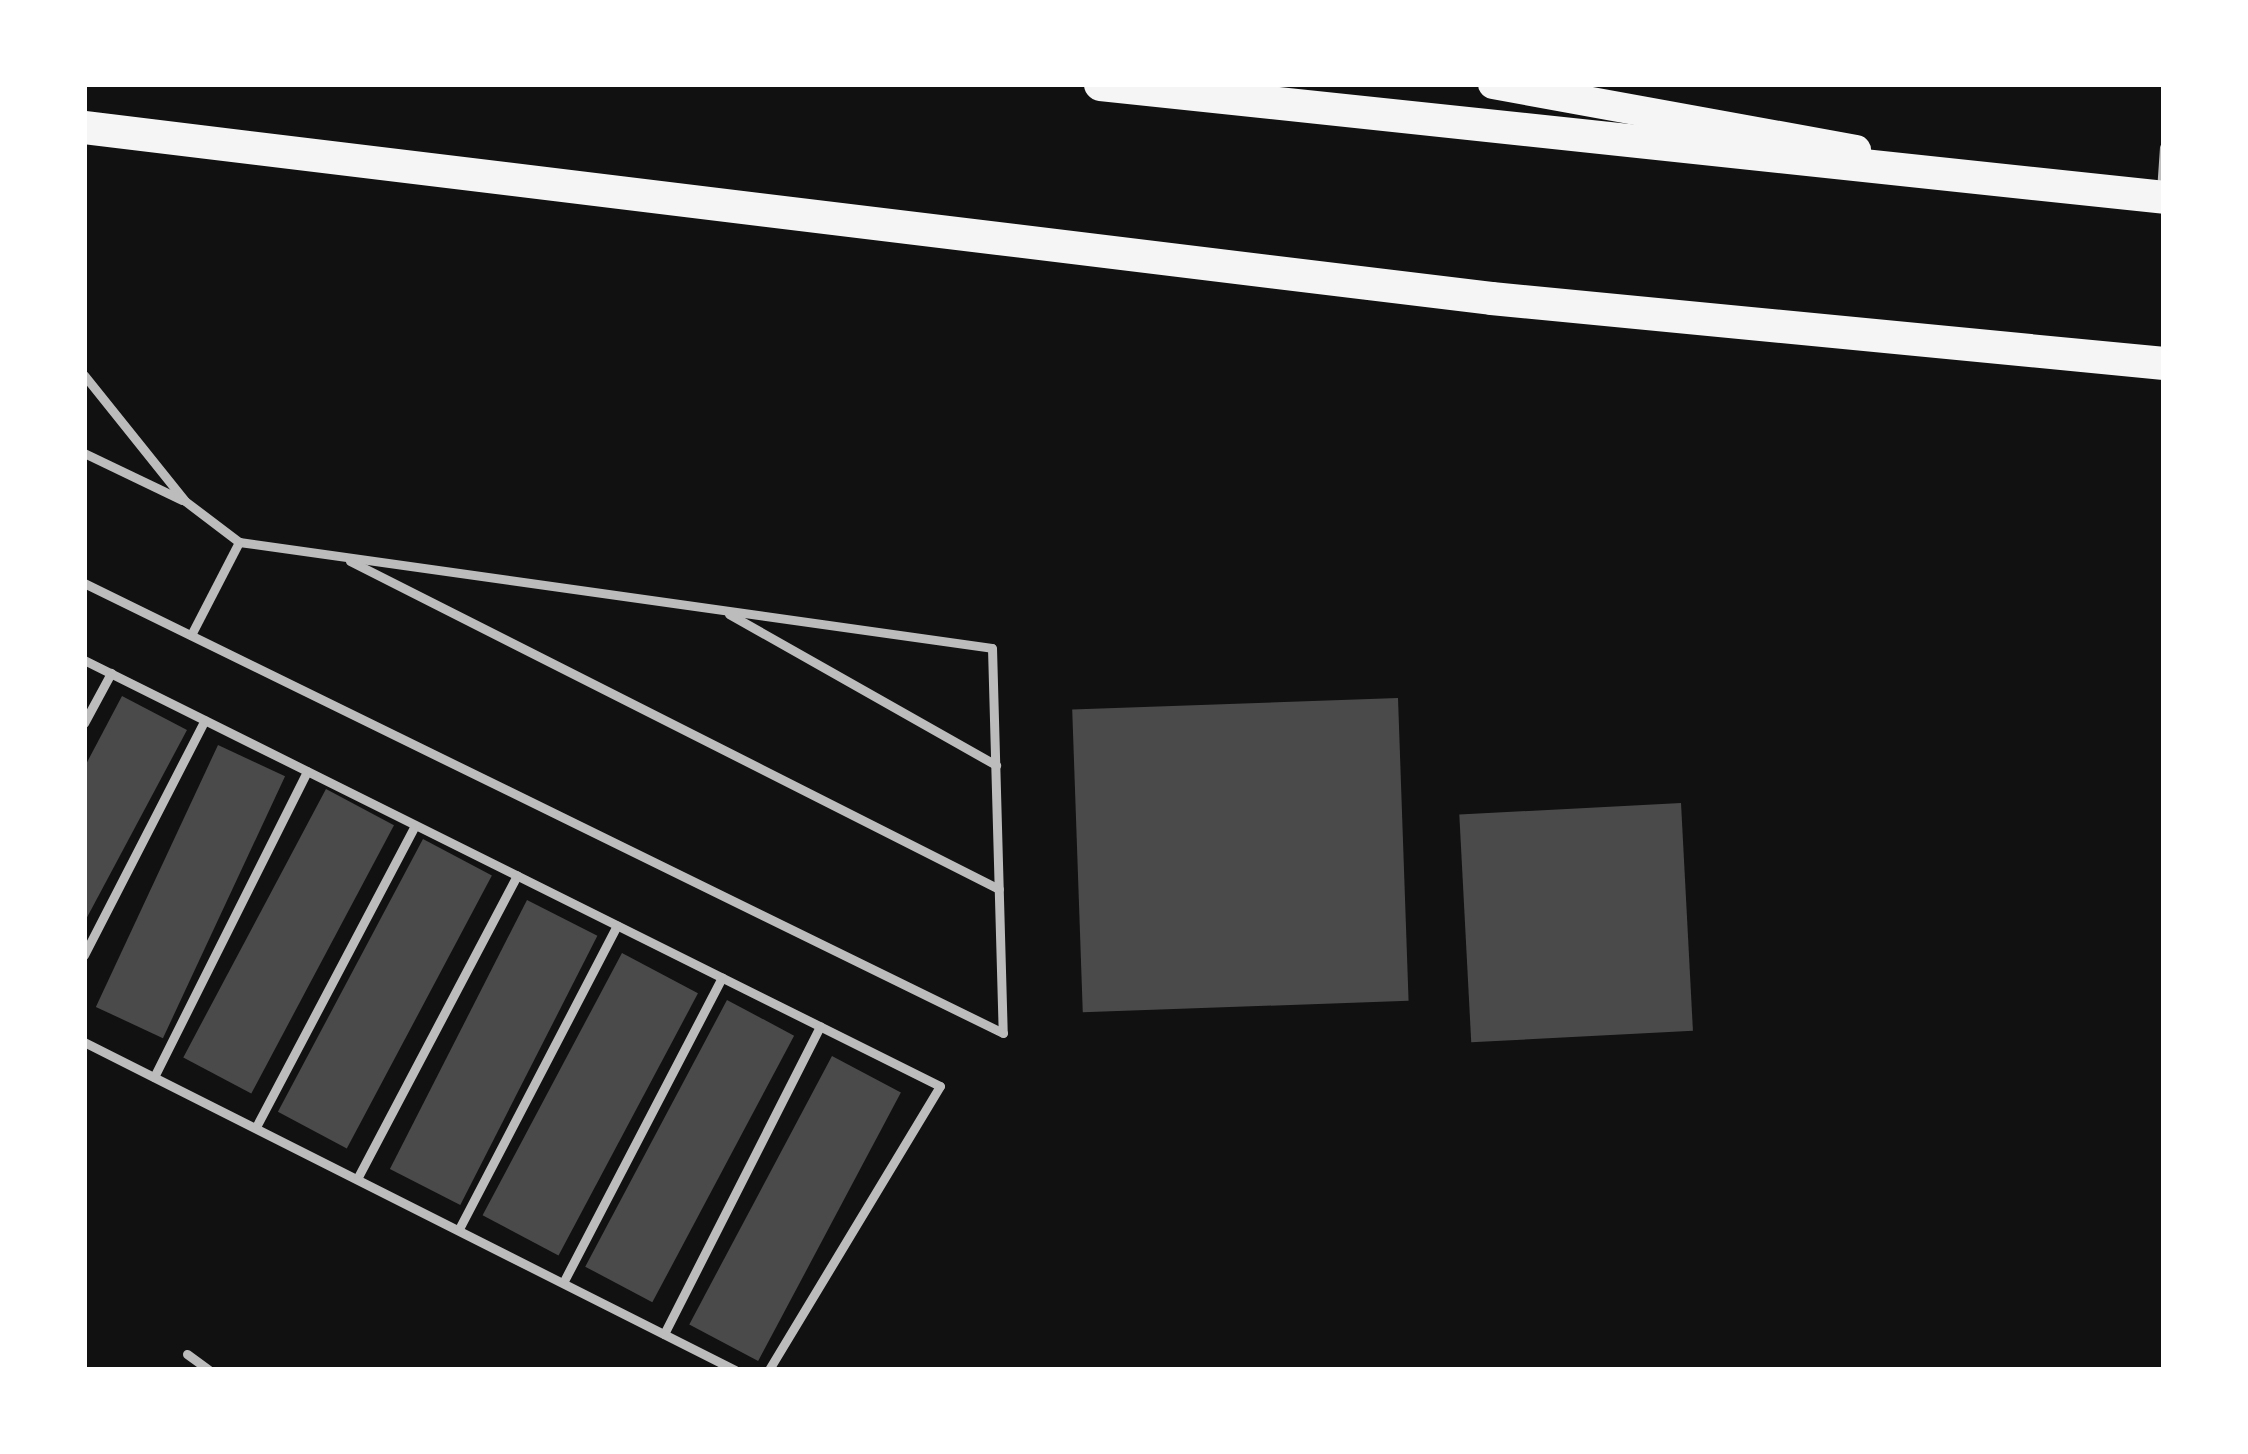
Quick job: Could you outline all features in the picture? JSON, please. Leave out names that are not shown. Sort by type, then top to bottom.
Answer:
[{"type":"highway","points":[[1100,84],[2162,197]]},
{"type":"highway","points":[[84,127],[1491,298],[2164,363]]},
{"type":"main road","points":[[1493,84],[2062,188]]},
{"type":"lane","points":[[2162,197],[2164,147]]},
{"type":"lane","points":[[84,375],[184,501]]},
{"type":"lane","points":[[84,453],[184,501],[239,542],[992,648],[1003,1033],[84,583]]},
{"type":"lane","points":[[191,635],[239,542]]},
{"type":"lane","points":[[340,556],[999,889]]},
{"type":"lane","points":[[722,610],[996,765]]},
{"type":"lane","points":[[84,660],[940,1086],[769,1370]]},
{"type":"lane","points":[[84,723],[111,673]]},
{"type":"lane","points":[[84,955],[206,720]]},
{"type":"lane","points":[[154,1077],[307,771]]},
{"type":"lane","points":[[256,1127],[415,825]]},
{"type":"lane","points":[[358,1177],[518,875]]},
{"type":"lane","points":[[460,1227],[617,925]]},
{"type":"lane","points":[[565,1279],[722,977]]},
{"type":"lane","points":[[664,1334],[820,1026]]},
{"type":"lane","points":[[84,1042],[565,1279],[735,1370]]},
{"type":"lane","points":[[187,1354],[209,1370]]},
{"type":"building","points":[[122,696],[187,730],[84,923],[84,768]]},
{"type":"building","points":[[1398,698],[1409,1001],[1083,1012],[1072,709]]},
{"type":"building","points":[[218,745],[285,776],[163,1038],[96,1007]]},
{"type":"building","points":[[326,789],[394,825],[251,1094],[183,1057]]},
{"type":"building","points":[[1681,803],[1693,1031],[1471,1042],[1459,815]]},
{"type":"building","points":[[423,839],[492,876],[347,1148],[278,1112]]},
{"type":"building","points":[[527,900],[597,936],[460,1205],[390,1169]]},
{"type":"building","points":[[622,953],[698,993],[559,1256],[483,1215]]},
{"type":"building","points":[[727,1000],[794,1036],[652,1302],[585,1267]]},
{"type":"building","points":[[832,1056],[901,1093],[758,1361],[689,1324]]}]
